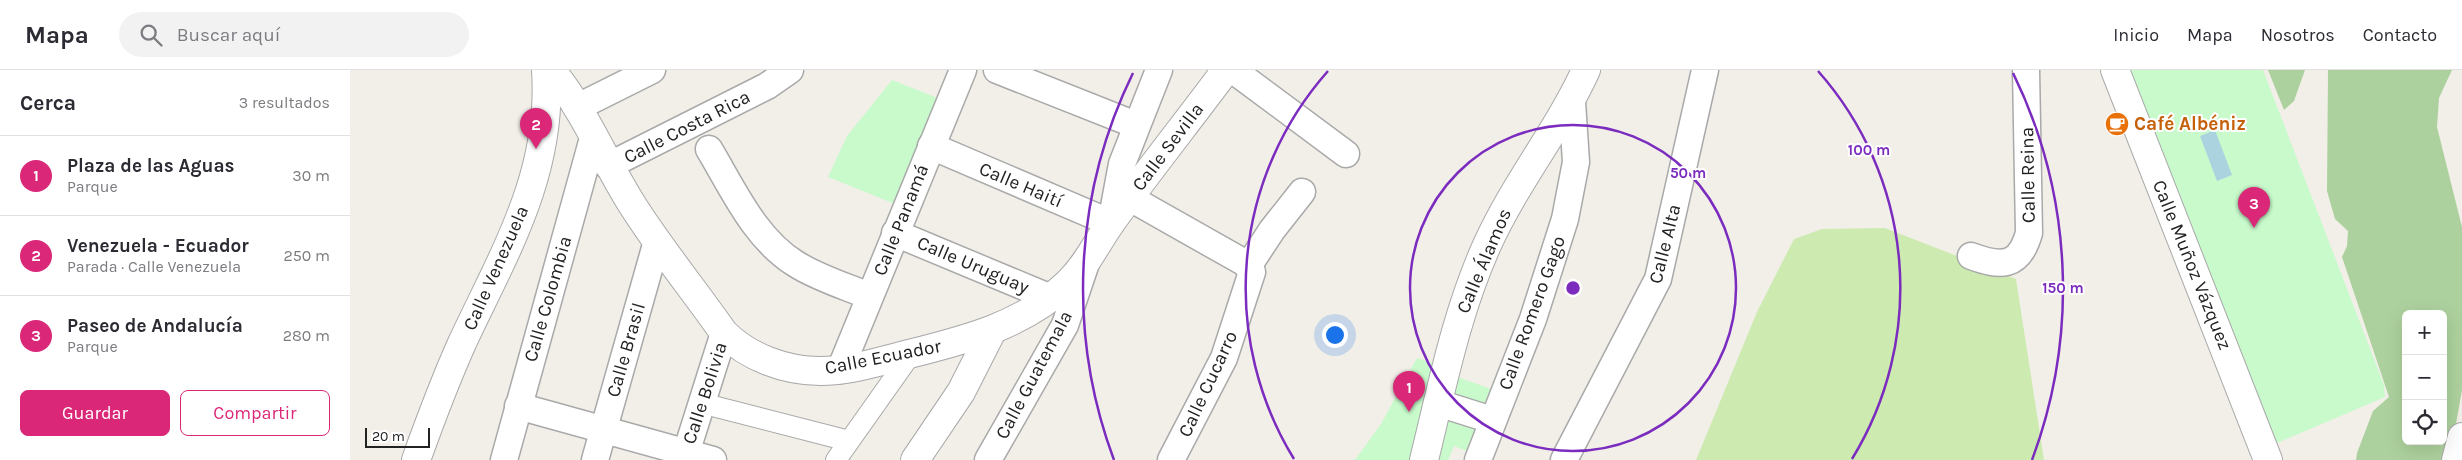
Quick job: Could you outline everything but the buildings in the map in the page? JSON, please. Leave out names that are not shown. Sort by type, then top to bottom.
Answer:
[{"type":"street","name":"Calle Venezuela","points":[[416,460],[462,344],[512,239],[532,184],[546,126],[546,70]]},
{"type":"street","name":"Calle Ecuador","points":[[551,70],[578,108],[608,166],[656,241],[724,333],[747,352],[779,364],[799,369],[840,370],[910,354],[992,331],[1051,298],[1070,282],[1111,223]]},
{"type":"street","points":[[578,108],[652,70]]},
{"type":"street","name":"Calle Costa Rica","points":[[608,166],[767,86],[790,70]]},
{"type":"street","name":"Calle Panamá","points":[[840,370],[963,70]]},
{"type":"street","points":[[997,70],[1136,125]]},
{"type":"street","points":[[1111,223],[1122,164],[1159,70]]},
{"type":"street","name":"Calle Sevilla","points":[[1111,223],[1226,70]]},
{"type":"street","points":[[1233,70],[1346,154]]},
{"type":"street","name":"Calle Álamos","points":[[1424,460],[1444,372],[1464,304],[1487,245],[1516,186],[1572,102],[1586,70]]},
{"type":"street","name":"Calle Alta","points":[[1564,460],[1658,279],[1705,70]]},
{"type":"street","name":"Calle Reina","points":[[1971,256],[1997,264],[2010,261],[2024,248],[2029,233],[2026,70]]},
{"type":"street","name":"Calle Muñoz Vázquez","points":[[2115,70],[2268,460]]},
{"type":"street","name":"Calle Romero Gago","points":[[1478,460],[1533,319],[1560,238],[1576,162],[1572,102]]},
{"type":"street","name":"Calle Colombia","points":[[504,460],[593,138]]},
{"type":"street","name":"Calle Haití","points":[[931,146],[1111,223]]},
{"type":"street","points":[[709,149],[756,226],[775,248],[808,271],[869,296]]},
{"type":"street","points":[[1130,198],[1250,265],[1272,230],[1302,192]]},
{"type":"street","name":"Calle Uruguay","points":[[895,233],[1051,298]]},
{"type":"street","name":"Calle Brasil","points":[[595,460],[656,241]]},
{"type":"street","name":"Calle Guatemala","points":[[988,460],[1065,326],[1087,260]]},
{"type":"street","name":"Calle Cucarro","points":[[1171,460],[1224,358],[1252,278],[1250,265]]},
{"type":"street","points":[[915,460],[962,392],[992,331]]},
{"type":"street","name":"Calle Bolivia","points":[[686,453],[724,333]]},
{"type":"street","points":[[836,460],[910,354]]},
{"type":"street","points":[[702,403],[849,442]]},
{"type":"street","points":[[1438,403],[1492,420]]},
{"type":"street","points":[[518,406],[712,460]]},
{"type":"street","points":[[2456,460],[2462,437]]},
{"type":"green space","points":[[2122,70],[2263,70],[2384,385],[2385,397],[2270,446]]},
{"type":"green space","points":[[2268,70],[2305,70],[2294,101],[2284,110]]},
{"type":"green space","points":[[2328,70],[2452,70],[2439,98],[2437,127],[2462,227],[2462,390],[2456,424],[2445,460],[2356,460],[2373,411],[2389,397],[2342,257],[2347,246],[2348,231],[2335,219],[2327,191]]},
{"type":"green space","points":[[892,80],[940,99],[895,204],[828,177],[847,136]]},
{"type":"green space","points":[[1885,228],[2016,279],[2044,460],[1696,460],[1757,312],[1794,239],[1822,229]]},
{"type":"green space","points":[[1417,358],[1441,366],[1418,460],[1355,460],[1381,424]]},
{"type":"green space","points":[[1449,374],[1497,391],[1492,407],[1456,404]]},
{"type":"green space","points":[[1443,417],[1480,426],[1469,452],[1454,446],[1448,460],[1430,460]]},
{"type":"water","points":[[2215,130],[2232,175],[2217,181],[2200,136]]},
{"type":"place","name":"Café Albéniz","points":[[2117,124]]},
{"type":"place","name":"Venezuela - Ecuador","points":[[536,149]]},
{"type":"place","name":"Paseo de Andalucía","points":[[2254,228]]},
{"type":"place","name":"Plaza de las Aguas","points":[[1409,412]]}]
